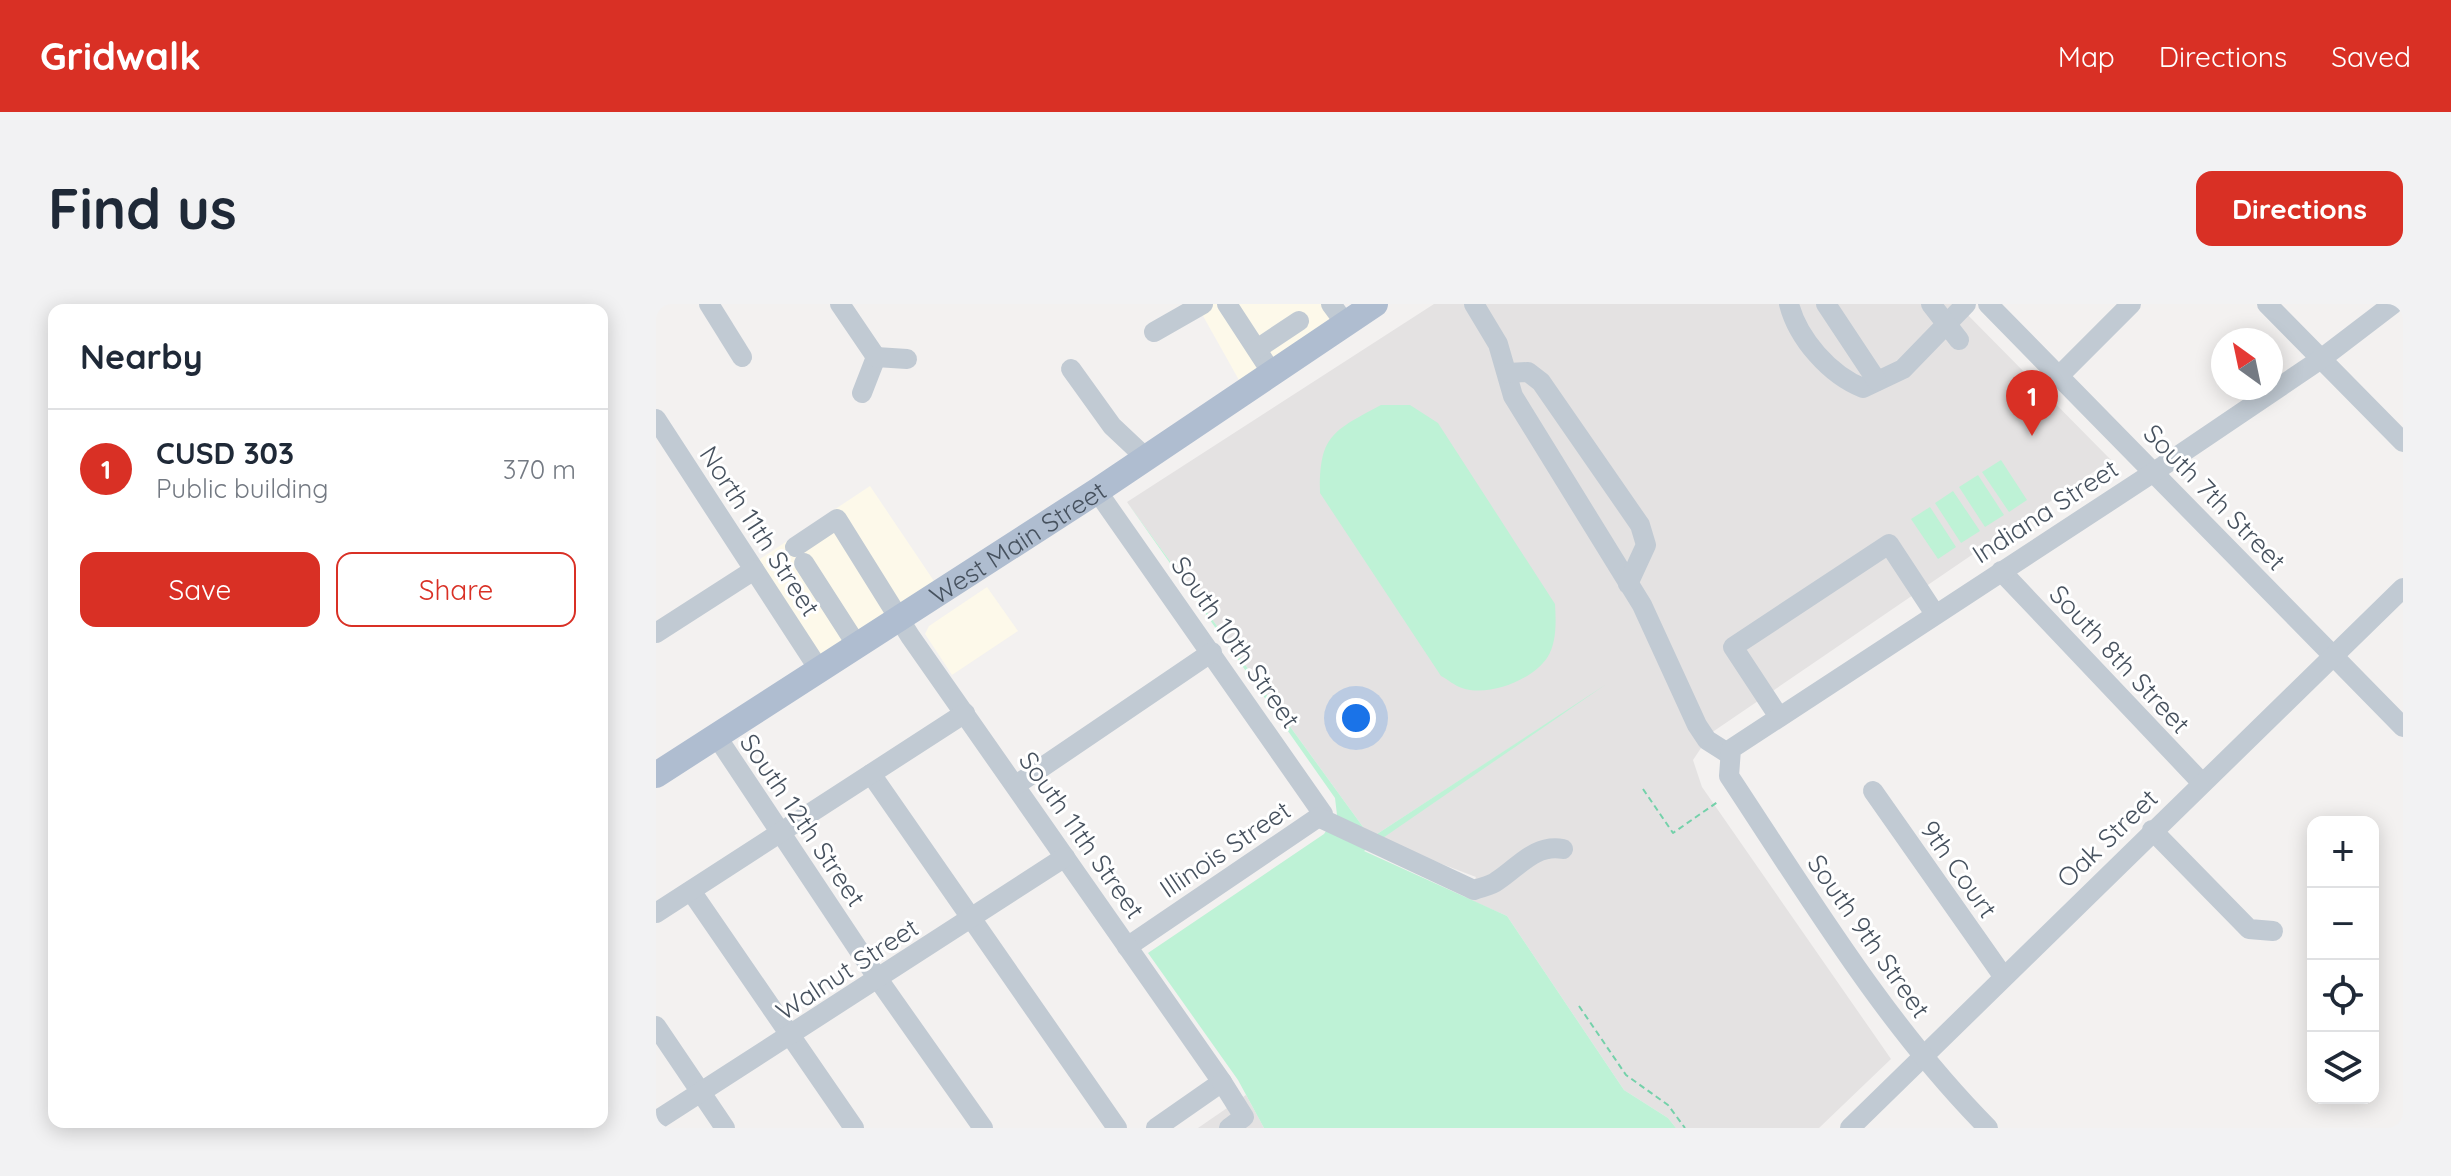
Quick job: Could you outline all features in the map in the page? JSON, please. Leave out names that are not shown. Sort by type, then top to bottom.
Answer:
[{"type":"main road","name":"West Main Street","points":[[656,775],[900,620],[1272,373],[1314,344],[1338,314],[1375,304]]},
{"type":"street","points":[[709,304],[742,357]]},
{"type":"street","points":[[840,304],[876,357]]},
{"type":"street","points":[[1154,332],[1203,304]]},
{"type":"street","points":[[1227,304],[1272,373]]},
{"type":"street","points":[[1474,304],[1498,344],[1513,396],[1536,438],[1664,647],[1697,725],[1707,740],[1728,758]]},
{"type":"street","points":[[1789,304],[1813,349],[1842,380],[1863,388],[1903,369],[1966,304]]},
{"type":"street","points":[[1826,304],[1877,381]]},
{"type":"street","points":[[1931,304],[1959,340]]},
{"type":"street","name":"South 7th Street","points":[[1988,304],[2403,727]]},
{"type":"street","points":[[2059,376],[2131,304]]},
{"type":"street","points":[[2267,304],[2403,442]]},
{"type":"street","name":"Indiana Street","points":[[1728,758],[1731,749],[2154,472],[2321,359],[2393,304]]},
{"type":"street","points":[[1257,349],[1294,312],[1314,344]]},
{"type":"street","points":[[876,357],[907,359]]},
{"type":"street","points":[[862,393],[876,357]]},
{"type":"street","points":[[1071,369],[1112,426],[1146,458]]},
{"type":"street","points":[[1508,373],[1528,372],[1541,382],[1640,525],[1646,545],[1628,584]]},
{"type":"street","name":"North 11th Street","points":[[656,419],[820,671]]},
{"type":"street","name":"South 10th Street","points":[[1097,491],[1323,814],[1316,819]]},
{"type":"street","name":"South 11th Street","points":[[858,647],[800,555],[837,519],[900,620],[1222,1081],[1241,1124]]},
{"type":"street","points":[[1779,717],[1733,647],[1889,544],[1935,614]]},
{"type":"street","points":[[656,633],[754,570]]},
{"type":"street","name":"South 8th Street","points":[[2001,571],[2202,783]]},
{"type":"street","name":"Oak Street","points":[[1850,1128],[2403,588]]},
{"type":"street","points":[[1016,785],[1212,652]]},
{"type":"street","points":[[656,913],[965,713]]},
{"type":"street","name":"South 12th Street","points":[[717,737],[878,979],[983,1128]]},
{"type":"street","name":"South 9th Street","points":[[1728,758],[1729,776],[1736,788],[1922,1057],[1988,1128]]},
{"type":"street","points":[[871,774],[1117,1128]]},
{"type":"street","name":"9th Court","points":[[1873,791],[2003,976]]},
{"type":"street","points":[[1316,819],[1474,890],[1496,883],[1525,857],[1551,847],[1563,849]]},
{"type":"street","name":"Illinois Street","points":[[1127,947],[1316,819]]},
{"type":"street","points":[[2152,830],[2249,929],[2273,931]]},
{"type":"street","name":"Walnut Street","points":[[656,1121],[1065,857]]},
{"type":"street","points":[[691,891],[854,1128]]},
{"type":"street","points":[[656,1026],[725,1128]]},
{"type":"street","points":[[1156,1128],[1222,1081]]},
{"type":"path","points":[[1643,789],[1673,833],[1719,801]]},
{"type":"path","points":[[1579,1006],[1626,1075],[1668,1105],[1685,1128]]},
{"type":"shaded area","points":[[1202,304],[1326,304],[1340,322],[1244,389],[1198,307]]},
{"type":"shaded area","points":[[1434,304],[1957,304],[2111,460],[1711,733],[1693,760],[1702,787],[1891,1059],[1819,1128],[1676,1128],[1668,1118],[1624,1090],[1507,916],[1466,898],[1476,877],[1379,840],[1560,715],[1371,838],[1127,502]]},
{"type":"shaded area","points":[[870,486],[940,590],[821,667],[754,563]]},
{"type":"shaded area","points":[[987,587],[1018,631],[952,675],[925,634],[929,626]]},
{"type":"shaded area","points":[[1246,1095],[1264,1128],[1198,1128]]},
{"type":"green space","points":[[1381,405],[1410,405],[1438,423],[1555,604],[1553,646],[1540,666],[1520,680],[1496,689],[1472,690],[1459,687],[1441,676],[1320,493],[1322,458],[1332,437]]},
{"type":"green space","points":[[2001,460],[2027,500],[2009,512],[1982,472]]},
{"type":"green space","points":[[1978,475],[2004,515],[1985,527],[1959,487]]},
{"type":"green space","points":[[1953,491],[1980,531],[1961,543],[1935,503]]},
{"type":"green space","points":[[1127,502],[1371,838],[1605,685],[1364,851],[1507,916],[1624,1090],[1668,1118],[1676,1128],[1264,1128],[1238,1080],[1148,953],[1324,834],[1337,815],[1335,798]]},
{"type":"green space","points":[[1930,507],[1956,547],[1938,559],[1911,519]]},
{"type":"place","name":"CUSD 303","points":[[2032,436]]}]
